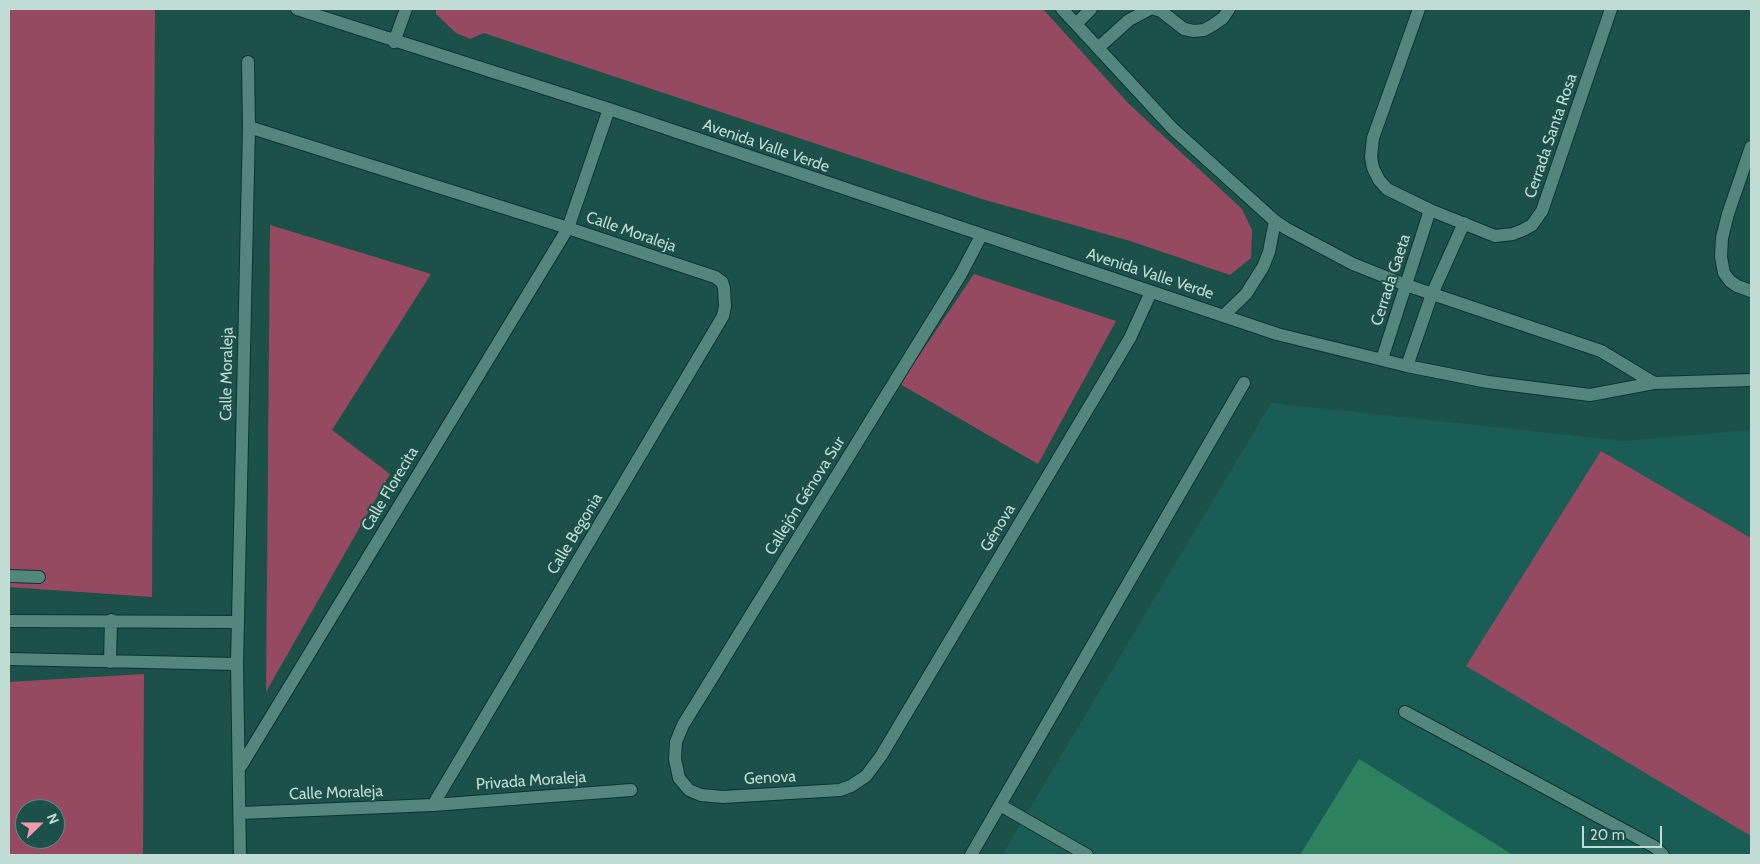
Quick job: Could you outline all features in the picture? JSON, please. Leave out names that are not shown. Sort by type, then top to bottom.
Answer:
[{"type":"street","name":"Avenida Valle Verde","points":[[297,9],[394,42],[609,109],[981,236],[1277,334],[1407,366],[1488,382],[1590,395],[1654,383],[1751,380]]},
{"type":"street","points":[[394,42],[406,9]]},
{"type":"street","points":[[1062,9],[1173,129],[1275,221],[1353,264],[1406,285],[1601,351],[1654,383]]},
{"type":"street","points":[[1076,24],[1091,9]]},
{"type":"street","points":[[1098,48],[1129,20],[1155,9],[1184,29],[1194,31],[1204,30],[1213,25],[1223,18],[1229,9]]},
{"type":"street","name":"Cerrada Santa Rosa","points":[[1419,9],[1380,116],[1373,138],[1371,157],[1379,180],[1387,189],[1430,210],[1495,236],[1513,234],[1532,225],[1542,210],[1552,189],[1611,9]]},
{"type":"street","name":"Calle Moraleja","points":[[240,855],[237,664],[249,127],[248,62]]},
{"type":"street","name":"Calle Florecita","points":[[240,766],[568,228],[609,109]]},
{"type":"street","name":"Calle Moraleja","points":[[249,127],[568,228],[716,278]]},
{"type":"street","points":[[1751,147],[1728,214],[1722,238],[1721,258],[1724,273],[1730,281],[1737,286],[1751,291]]},
{"type":"street","name":"Cerrada Gaeta","points":[[1382,359],[1430,210]]},
{"type":"street","name":"Avenida Valle Verde","points":[[1223,316],[1246,294],[1263,267],[1269,252],[1275,221]]},
{"type":"street","points":[[1407,366],[1432,294],[1464,224]]},
{"type":"street","name":"Callejón Génova Sur","points":[[679,778],[675,758],[676,742],[683,725],[961,274],[981,236]]},
{"type":"street","name":"Calle Begonia","points":[[433,805],[723,316],[725,306],[724,288],[722,282],[716,278]]},
{"type":"street","name":"Génova","points":[[866,776],[881,756],[1130,338],[1151,292]]},
{"type":"street","points":[[971,855],[1244,383]]},
{"type":"street","points":[[9,576],[38,577]]},
{"type":"street","points":[[110,662],[111,620]]},
{"type":"street","points":[[9,621],[238,622]]},
{"type":"street","points":[[9,659],[237,664]]},
{"type":"street","points":[[1405,712],[1655,847],[1663,855]]},
{"type":"street","name":"Genova","points":[[679,778],[689,790],[701,795],[723,797],[840,790],[851,786],[866,776]]},
{"type":"street","name":"Privada Moraleja","points":[[433,805],[631,790]]},
{"type":"street","points":[[1000,804],[1087,855]]},
{"type":"street","name":"Calle Moraleja","points":[[240,813],[433,805]]},
{"type":"shaded area","points":[[9,9],[155,9],[152,597],[9,587]]},
{"type":"shaded area","points":[[436,9],[1043,9],[1129,104],[1242,209],[1252,230],[1251,258],[1230,275],[1130,241],[982,199],[484,33],[470,39],[456,33],[436,14]]},
{"type":"shaded area","points":[[270,225],[431,274],[332,430],[390,474],[266,692]]},
{"type":"shaded area","points":[[974,274],[1116,321],[1038,464],[900,384]]},
{"type":"shaded area","points":[[1271,403],[1624,441],[1751,430],[1751,855],[1002,855]]},
{"type":"shaded area","points":[[1601,451],[1751,538],[1751,836],[1466,666]]},
{"type":"shaded area","points":[[144,674],[143,855],[9,855],[9,682]]},
{"type":"building","points":[[1359,759],[1513,855],[1300,855]]}]
